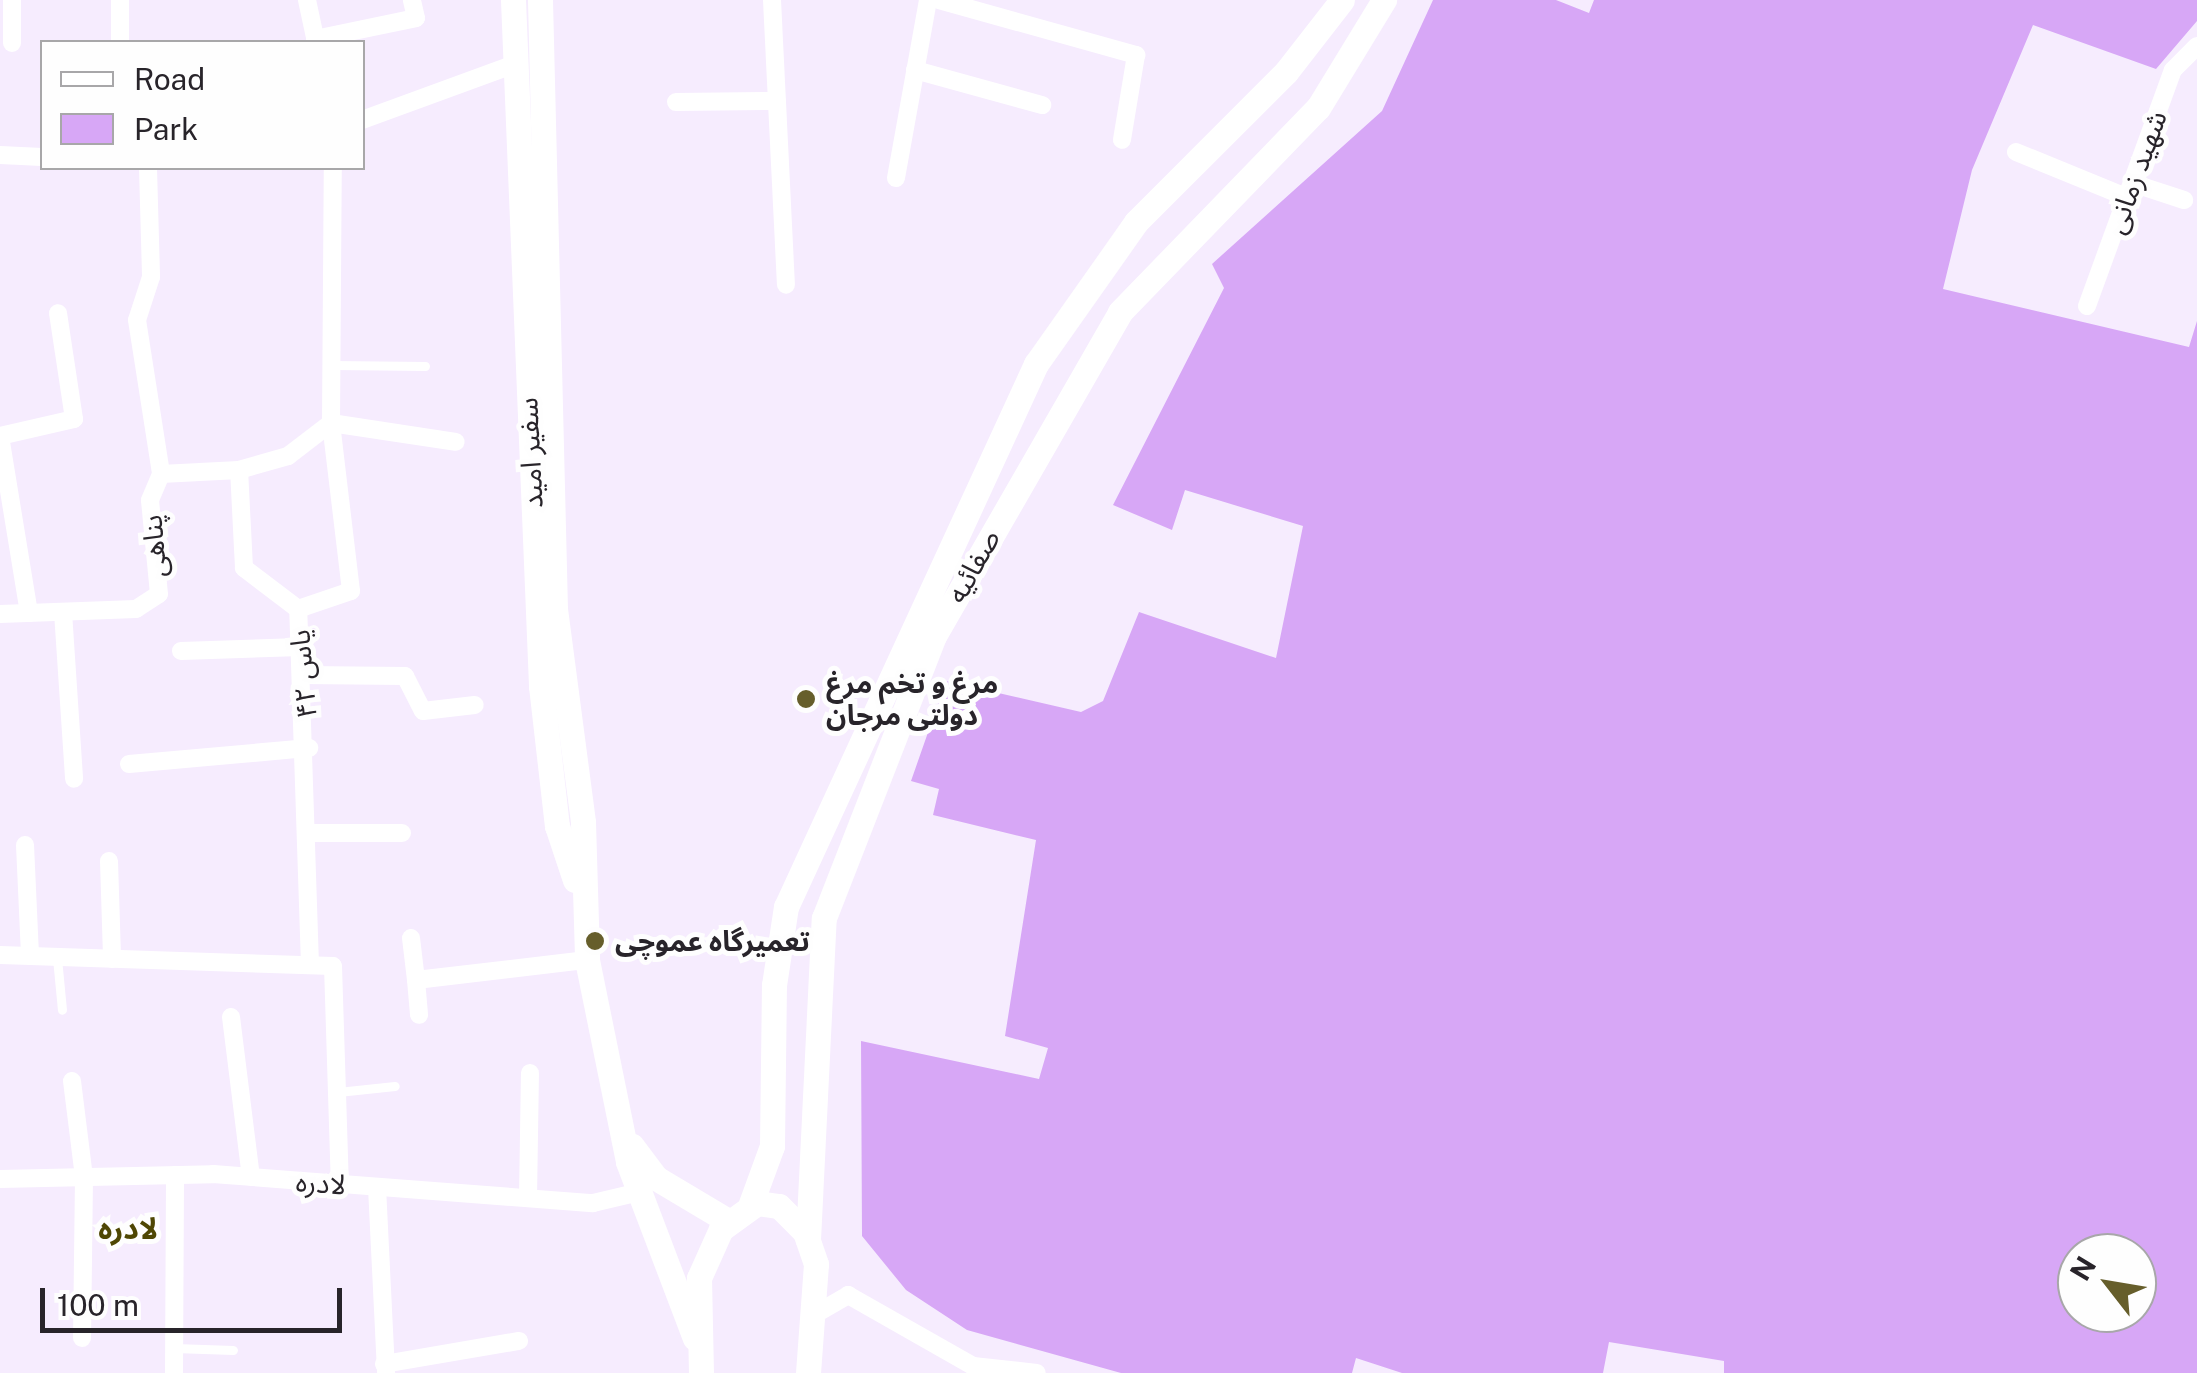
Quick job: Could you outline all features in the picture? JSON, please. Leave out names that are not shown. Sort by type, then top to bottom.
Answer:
[{"type":"main road","name":"سفیر امید","points":[[513,0],[512,65],[541,686],[557,826],[582,902]]},
{"type":"main road","name":"سفیر امید","points":[[540,0],[554,610],[583,822],[582,902],[587,960],[640,1192],[695,1338]]},
{"type":"main road","name":"صفائیه","points":[[750,1206],[772,1146],[774,985],[786,907],[1036,364],[1136,222],[1286,72],[1342,0]]},
{"type":"main road","name":"صفائیه","points":[[808,1373],[818,1312],[808,1240],[824,918],[934,636],[1120,312],[1318,108],[1384,0]]},
{"type":"main road","points":[[627,1140],[656,1178],[728,1221]]},
{"type":"main road","points":[[701,1373],[695,1338],[699,1278],[728,1221],[750,1206],[779,1206],[808,1240]]},
{"type":"street","points":[[12,0],[12,44]]},
{"type":"street","points":[[120,0],[120,40]]},
{"type":"street","points":[[306,0],[316,40]]},
{"type":"street","points":[[320,40],[416,18],[412,0]]},
{"type":"street","points":[[772,0],[786,285]]},
{"type":"street","points":[[896,178],[928,0]]},
{"type":"street","points":[[939,0],[1136,55],[1122,140]]},
{"type":"street","name":"شهید زمانی","points":[[2087,306],[2173,70],[2197,46]]},
{"type":"street","points":[[365,119],[512,65]]},
{"type":"street","points":[[916,70],[1042,105]]},
{"type":"street","points":[[676,102],[777,101]]},
{"type":"street","points":[[2016,152],[2129,190],[2184,200]]},
{"type":"street","points":[[0,155],[40,157]]},
{"type":"street","points":[[148,170],[150,277],[137,320],[160,474]]},
{"type":"street","points":[[298,610],[351,591],[331,422],[333,170]]},
{"type":"street","points":[[29,613],[0,436],[74,418],[58,313]]},
{"type":"street","points":[[239,470],[288,456],[331,422],[456,442]]},
{"type":"street","name":"پناهی","points":[[0,614],[136,609],[159,594],[150,500],[160,474],[239,470]]},
{"type":"street","name":"یاس ۴۲","points":[[239,470],[244,568],[298,610],[309,748],[310,965]]},
{"type":"street","points":[[63,612],[74,779]]},
{"type":"street","points":[[182,651],[301,647]]},
{"type":"street","points":[[303,675],[406,676],[423,711],[475,705]]},
{"type":"street","points":[[129,764],[309,748]]},
{"type":"street","points":[[310,833],[402,833]]},
{"type":"street","points":[[25,845],[30,956]]},
{"type":"street","points":[[109,861],[112,959]]},
{"type":"street","points":[[411,938],[419,1016]]},
{"type":"street","points":[[0,955],[332,966],[340,1184]]},
{"type":"street","points":[[416,980],[587,960]]},
{"type":"street","points":[[231,1017],[252,1177]]},
{"type":"street","points":[[528,1198],[530,1073]]},
{"type":"street","points":[[72,1081],[84,1177],[82,1338]]},
{"type":"street","points":[[174,1373],[175,1175]]},
{"type":"street","name":"لادره","points":[[0,1178],[252,1177],[593,1203],[640,1192]]},
{"type":"street","points":[[377,1187],[385,1369],[519,1341]]},
{"type":"street","points":[[818,1312],[848,1295],[973,1366],[1037,1373]]},
{"type":"lane","points":[[330,365],[424,366]]},
{"type":"lane","points":[[57,957],[62,1010]]},
{"type":"lane","points":[[336,1092],[395,1086]]},
{"type":"lane","points":[[174,1348],[234,1350]]},
{"type":"green space","points":[[1433,0],[1556,0],[1589,13],[1594,0],[2197,0],[2197,21],[2156,69],[2033,25],[1972,170],[1943,289],[2189,347],[2197,321],[2197,1373],[1724,1373],[1724,1361],[1609,1342],[1603,1373],[1402,1373],[1356,1358],[1352,1373],[1121,1373],[967,1330],[906,1290],[862,1236],[861,1041],[1039,1079],[1048,1048],[1005,1036],[1036,840],[933,815],[939,789],[911,781],[946,681],[1081,712],[1103,701],[1139,612],[1276,658],[1303,526],[1185,490],[1172,530],[1113,505],[1224,288],[1212,264],[1382,111]]},
{"type":"place","name":"مرغ و تخم مرغ دولتی مرجان","points":[[806,699]]},
{"type":"place","name":"تعمیرگاه عموچی","points":[[595,941]]},
{"type":"district","name":"لادره","points":[[128,1228]]}]
